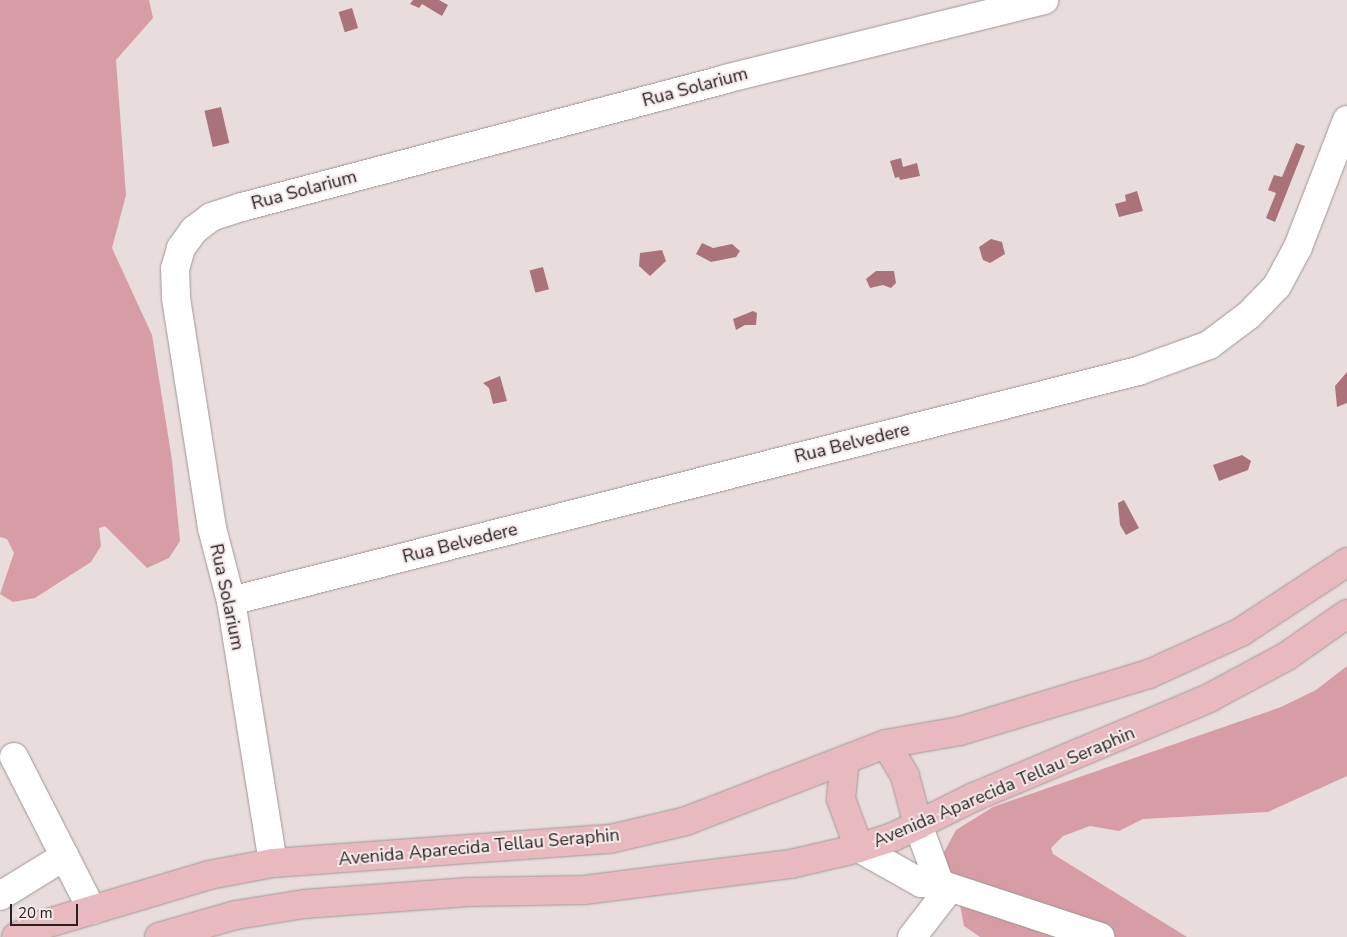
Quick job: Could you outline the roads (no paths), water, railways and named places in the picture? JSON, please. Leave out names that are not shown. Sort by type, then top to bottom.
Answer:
[{"type":"main road","name":"Avenida Aparecida Tellau Seraphin","points":[[16,937],[35,927],[208,875],[273,863],[610,839],[686,821],[886,744],[960,731],[1149,674],[1241,632],[1347,562]]},
{"type":"main road","name":"Avenida Aparecida Tellau Seraphin","points":[[159,937],[236,914],[304,904],[469,892],[584,890],[790,864],[859,848],[918,825],[974,797],[1209,698],[1288,656],[1347,614]]},
{"type":"main road","points":[[886,744],[905,776],[918,825]]},
{"type":"main road","points":[[845,760],[840,799],[859,848]]},
{"type":"street","name":"Rua Solarium","points":[[273,863],[231,601],[211,519],[174,269],[181,248],[194,230],[211,217],[725,79],[1044,0]]},
{"type":"street","name":"Rua Belvedere","points":[[231,601],[1138,371],[1209,345],[1249,315],[1277,286],[1298,247],[1347,120]]},
{"type":"street","points":[[14,757],[92,910]]},
{"type":"street","points":[[918,825],[945,886]]},
{"type":"street","points":[[859,848],[921,883],[945,886],[1100,937]]},
{"type":"street","points":[[0,896],[65,856]]},
{"type":"street","points":[[912,937],[945,886]]}]
